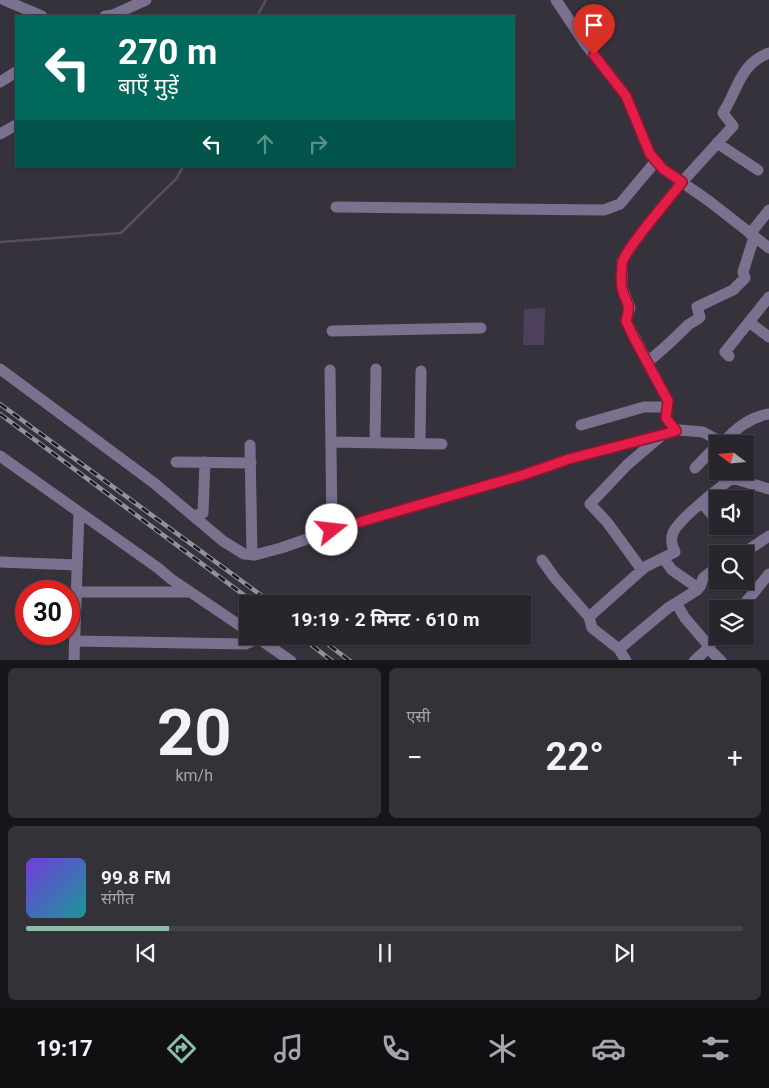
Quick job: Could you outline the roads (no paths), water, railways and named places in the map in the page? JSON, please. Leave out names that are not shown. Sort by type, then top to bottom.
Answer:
[{"type":"street","points":[[4,0],[40,15]]},
{"type":"street","points":[[112,15],[146,0]]},
{"type":"street","points":[[556,0],[584,42],[626,96],[650,154],[663,169],[769,248]]},
{"type":"street","points":[[676,431],[666,418],[668,401],[626,321],[630,308],[622,287],[622,261],[643,230],[682,182],[733,126],[723,113],[744,70],[758,57],[769,53]]},
{"type":"street","points":[[0,82],[15,73]]},
{"type":"street","points":[[0,134],[15,126]]},
{"type":"street","points":[[717,143],[758,170]]},
{"type":"street","points":[[336,207],[604,210],[620,204],[656,160]]},
{"type":"street","points":[[647,362],[668,345],[689,323],[696,321],[700,317],[697,307],[733,290],[745,278],[743,272],[752,236],[769,210]]},
{"type":"street","points":[[729,356],[725,352],[769,296]]},
{"type":"street","points":[[749,322],[769,337]]},
{"type":"street","points":[[332,330],[481,328]]},
{"type":"street","points":[[0,369],[154,483],[223,541],[244,554],[252,555],[523,475],[569,459],[676,431],[702,432],[709,436]]},
{"type":"street","points":[[375,443],[376,369]]},
{"type":"street","points":[[330,370],[332,530]]},
{"type":"street","points":[[420,371],[420,444]]},
{"type":"street","points":[[581,425],[644,407],[667,406]]},
{"type":"street","points":[[730,435],[750,420],[769,414]]},
{"type":"street","points":[[642,570],[607,522],[590,504],[627,465],[662,435]]},
{"type":"street","points":[[331,442],[442,444]]},
{"type":"street","points":[[250,445],[252,555]]},
{"type":"street","points":[[696,468],[709,455]]},
{"type":"street","points":[[0,456],[189,592],[239,625]]},
{"type":"street","points":[[176,462],[251,463]]},
{"type":"street","points":[[193,516],[203,513],[205,462]]},
{"type":"street","points":[[589,617],[642,570],[675,552],[672,544],[672,535],[678,524],[727,480]]},
{"type":"street","points":[[746,480],[769,489]]},
{"type":"street","points":[[702,503],[709,511]]},
{"type":"street","points":[[76,580],[79,512]]},
{"type":"street","points":[[754,546],[769,536]]},
{"type":"street","points":[[663,558],[672,570],[698,588]]},
{"type":"street","points":[[542,560],[554,577],[589,617],[592,628],[619,650],[626,660]]},
{"type":"street","points":[[0,562],[77,565]]},
{"type":"street","points":[[619,650],[676,603],[698,588],[703,578],[709,573]]},
{"type":"street","points":[[748,600],[767,580]]},
{"type":"street","points":[[80,592],[189,592]]},
{"type":"street","points":[[676,603],[708,647],[721,660]]},
{"type":"street","points":[[80,641],[239,644]]},
{"type":"street","points":[[74,660],[75,645]]},
{"type":"street","points":[[269,645],[291,660]]},
{"type":"street","points":[[694,660],[708,647]]},
{"type":"waterway","points":[[258,15],[266,0]]},
{"type":"waterway","points":[[0,242],[121,233],[177,178],[182,167]]},
{"type":"railway","points":[[0,404],[261,595]]},
{"type":"railway","points":[[0,414],[244,595]]},
{"type":"railway","points":[[312,645],[331,660]]},
{"type":"railway","points":[[329,645],[349,660]]}]
